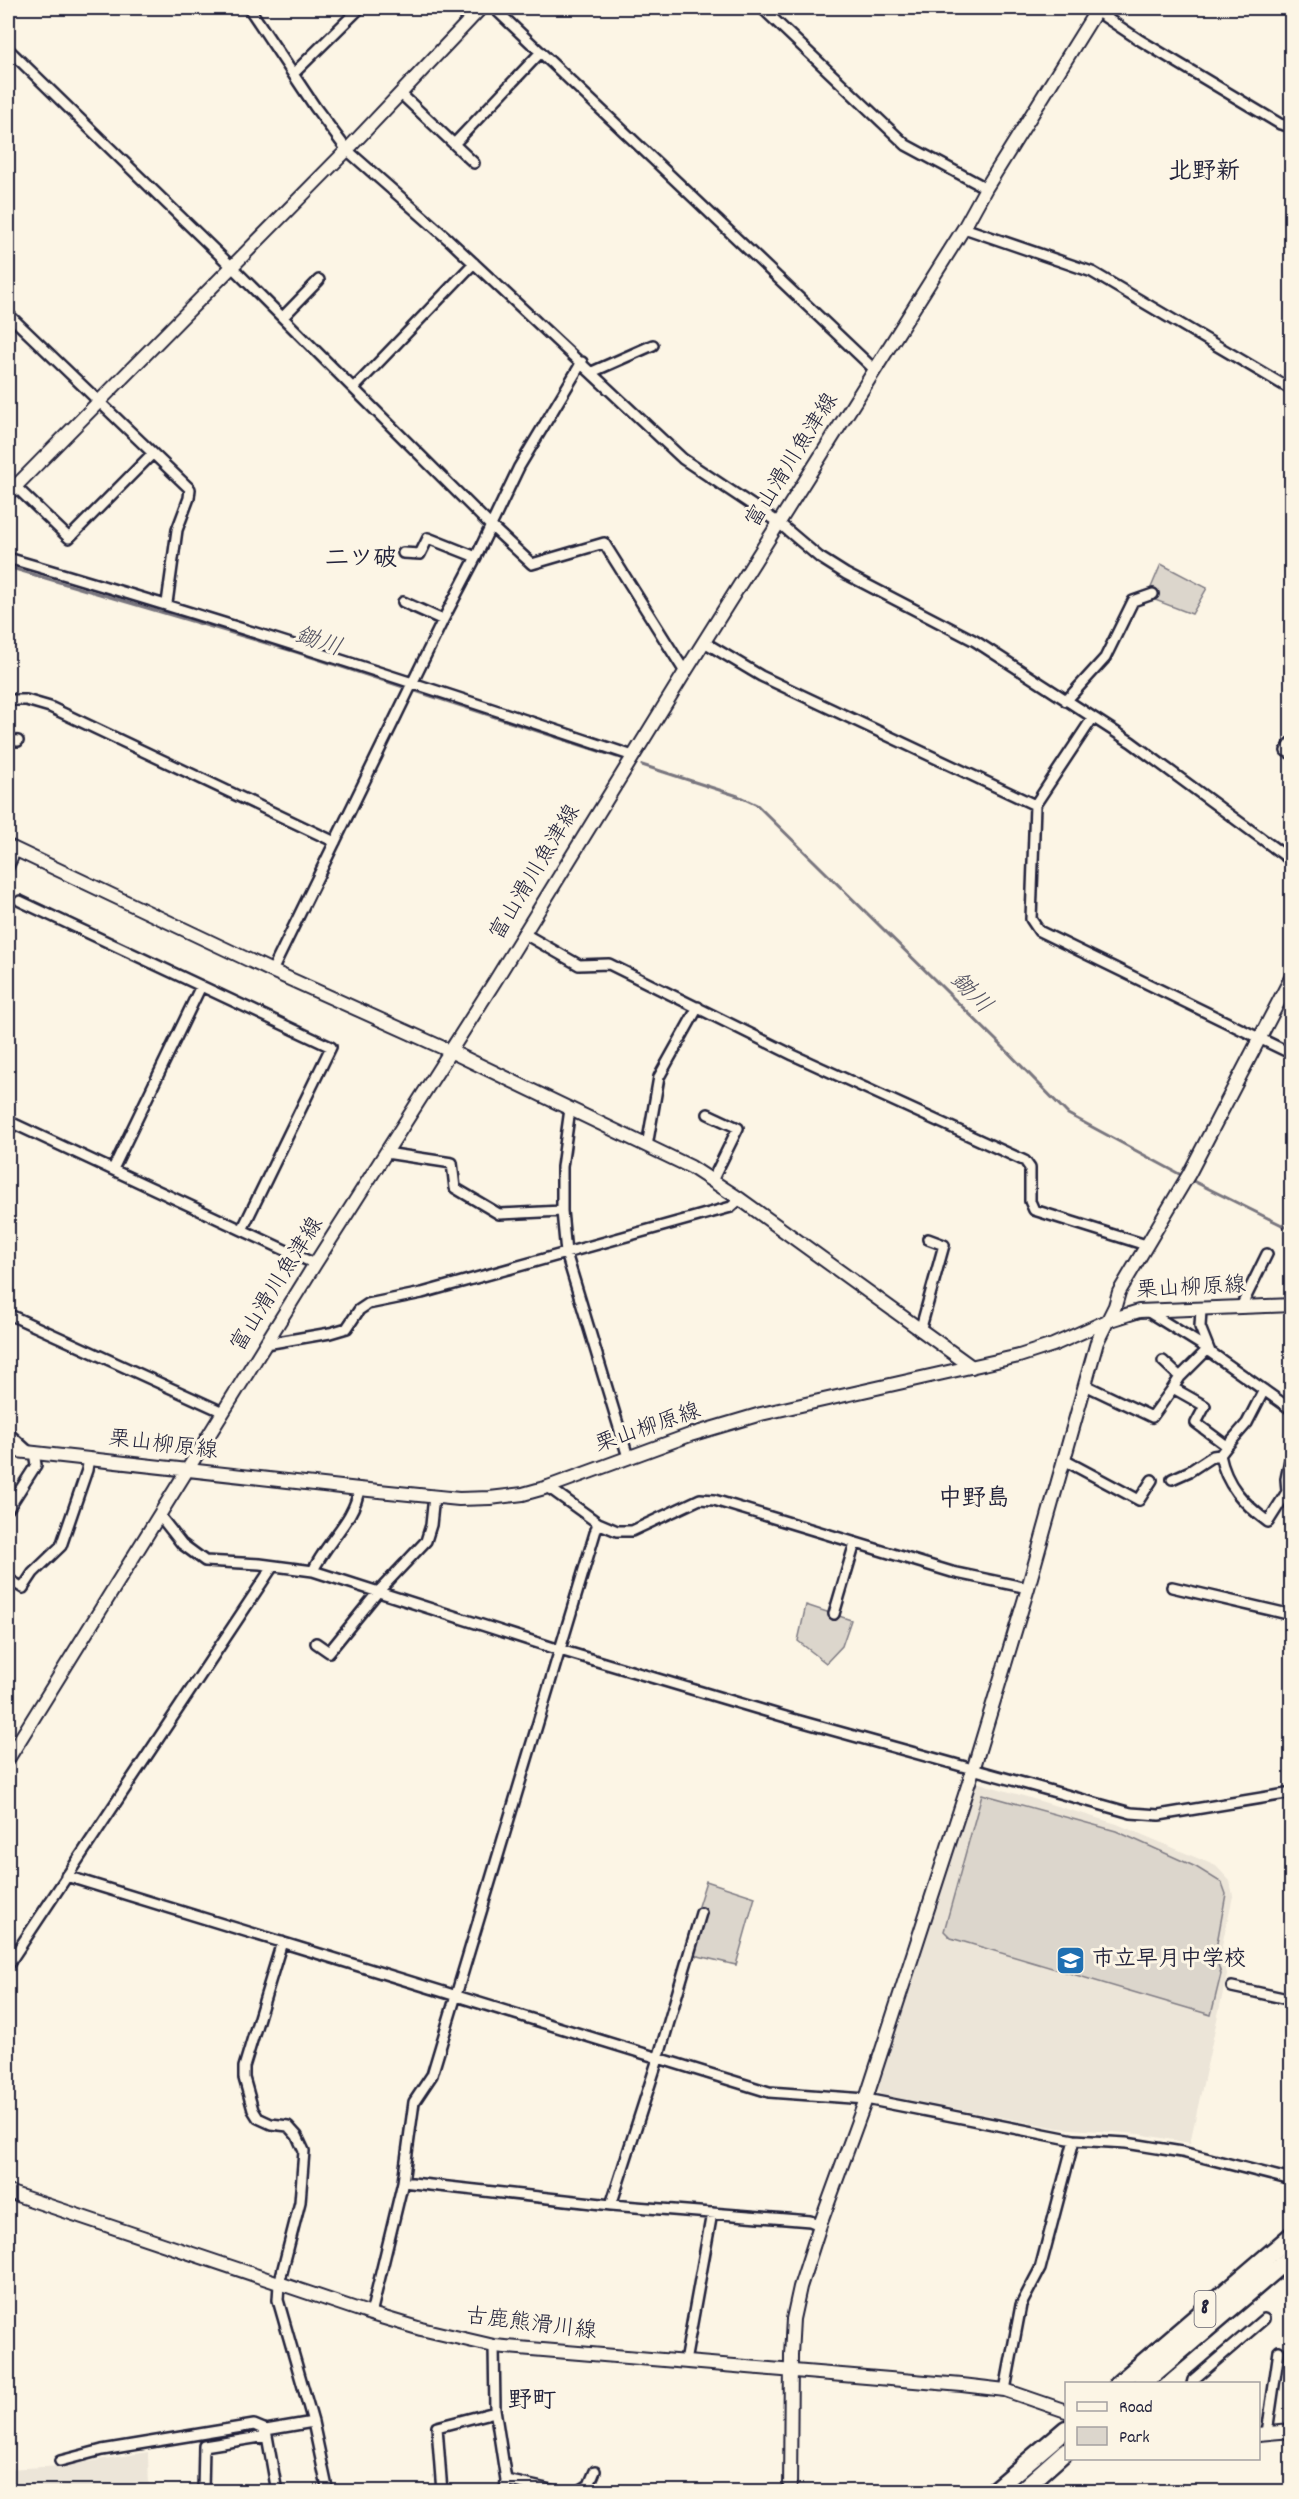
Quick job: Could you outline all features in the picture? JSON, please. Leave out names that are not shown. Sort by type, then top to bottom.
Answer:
[{"type":"highway","name":"8","points":[[1120,2382],[1292,2235]]},
{"type":"highway","name":"8","points":[[1144,2382],[1292,2256]]},
{"type":"highway","points":[[992,2492],[1065,2430]]},
{"type":"highway","points":[[1020,2492],[1065,2452]]},
{"type":"main road","points":[[11,490],[347,150],[481,8]]},
{"type":"main road","name":"富山滑川魚津線","points":[[8,1759],[964,228],[1095,9]]},
{"type":"main road","points":[[12,848],[691,1167],[740,1199],[972,1367]]},
{"type":"main road","points":[[790,2492],[790,2370],[793,2319],[800,2287],[866,2099],[973,1770],[1028,1588],[1097,1342],[1115,1306],[1119,1292],[1189,1174],[1292,976]]},
{"type":"main road","name":"栗山柳原線","points":[[8,1450],[359,1489],[434,1496],[490,1498],[524,1494],[548,1488],[690,1435],[761,1414],[972,1367],[1053,1345],[1126,1314],[1147,1311],[1292,1305]]},
{"type":"main road","name":"古鹿熊滑川線","points":[[8,2192],[371,2314],[421,2329],[494,2346],[1005,2390],[1065,2411]]},
{"type":"main road","points":[[1263,2433],[1292,2431]]},
{"type":"street","points":[[249,8],[347,150],[582,362],[683,459],[779,523],[819,557],[846,574],[975,641],[1092,719],[1131,742],[1292,861]]},
{"type":"street","points":[[293,74],[360,8]]},
{"type":"street","points":[[494,8],[875,370]]},
{"type":"street","points":[[762,8],[906,145],[986,188]]},
{"type":"street","points":[[1095,9],[1271,118],[1292,127]]},
{"type":"street","points":[[8,49],[532,564],[604,543],[685,672]]},
{"type":"street","points":[[454,144],[541,52]]},
{"type":"street","points":[[400,93],[474,163]]},
{"type":"street","points":[[964,228],[1092,272],[1292,390]]},
{"type":"street","points":[[354,388],[474,263]]},
{"type":"street","points":[[283,317],[319,280]]},
{"type":"street","points":[[8,314],[190,489],[177,530],[167,603]]},
{"type":"street","points":[[592,372],[652,345]]},
{"type":"street","points":[[272,971],[519,467],[582,362]]},
{"type":"street","points":[[11,490],[69,538],[152,454]]},
{"type":"street","points":[[403,553],[420,554],[428,538],[476,557]]},
{"type":"street","points":[[8,558],[167,603],[412,686],[633,756]]},
{"type":"street","points":[[1066,701],[1105,658],[1133,601],[1153,594]]},
{"type":"street","points":[[403,602],[443,620]]},
{"type":"street","points":[[704,642],[761,676],[1035,805]]},
{"type":"street","points":[[8,700],[26,700],[50,707],[335,842]]},
{"type":"street","points":[[1092,719],[1035,805],[1031,919],[1039,931],[1292,1054]]},
{"type":"street","points":[[1292,742],[1286,751],[1292,754]]},
{"type":"street","points":[[8,867],[12,848]]},
{"type":"street","points":[[20,900],[332,1047],[242,1230]]},
{"type":"street","points":[[524,933],[579,966],[609,964],[793,1055],[1025,1161],[1030,1168],[1030,1201],[1034,1210],[1146,1245]]},
{"type":"street","points":[[113,1169],[201,986]]},
{"type":"street","points":[[646,1146],[659,1077],[698,1007]]},
{"type":"street","points":[[570,1109],[562,1167],[562,1211],[566,1253],[628,1457]]},
{"type":"street","points":[[708,1114],[738,1128],[712,1181]]},
{"type":"street","points":[[8,1121],[315,1264]]},
{"type":"street","points":[[386,1153],[452,1163],[455,1188],[499,1214],[562,1211]]},
{"type":"street","points":[[266,1344],[347,1328],[359,1310],[368,1304],[422,1293],[731,1207],[740,1199]]},
{"type":"street","points":[[920,1331],[944,1245],[928,1239]]},
{"type":"street","points":[[1241,1307],[1267,1254]]},
{"type":"street","points":[[1201,1309],[1200,1327],[1209,1352],[1292,1410]]},
{"type":"street","points":[[1147,1311],[1208,1349]]},
{"type":"street","points":[[8,1314],[223,1412]]},
{"type":"street","points":[[1085,1385],[1152,1418],[1180,1377],[1208,1349]]},
{"type":"street","points":[[1163,1360],[1180,1377]]},
{"type":"street","points":[[1173,1388],[1205,1406],[1196,1424],[1227,1446]]},
{"type":"street","points":[[1172,1479],[1191,1471],[1213,1456],[1220,1455],[1247,1423],[1264,1390]]},
{"type":"street","points":[[8,1433],[31,1451],[36,1465],[8,1509]]},
{"type":"street","points":[[1220,1455],[1223,1470],[1231,1486],[1247,1506],[1268,1522],[1287,1492],[1286,1479],[1292,1450]]},
{"type":"street","points":[[8,1579],[23,1588],[33,1574],[61,1546],[89,1458]]},
{"type":"street","points":[[1064,1461],[1138,1500],[1152,1480]]},
{"type":"street","points":[[548,1488],[598,1523],[617,1531],[632,1531],[700,1499],[714,1500],[952,1572],[1028,1588]]},
{"type":"street","points":[[313,1571],[357,1502],[359,1489]]},
{"type":"street","points":[[316,1643],[329,1652],[377,1593],[426,1541],[431,1525],[434,1496]]},
{"type":"street","points":[[160,1516],[182,1544],[206,1561],[313,1571],[560,1650],[973,1770],[1131,1813],[1159,1815],[1292,1793]]},
{"type":"street","points":[[371,2314],[403,2182],[414,2102],[432,2075],[598,1523]]},
{"type":"street","points":[[834,1614],[855,1543]]},
{"type":"street","points":[[8,1963],[273,1566]]},
{"type":"street","points":[[1172,1587],[1292,1615]]},
{"type":"street","points":[[66,1876],[769,2092],[866,2099],[1074,2140],[1182,2152],[1292,2180]]},
{"type":"street","points":[[611,2205],[658,2059],[701,1913]]},
{"type":"street","points":[[282,1942],[244,2067],[244,2078],[253,2110],[258,2118],[271,2124],[288,2126],[297,2136],[304,2151],[300,2202],[279,2284],[278,2300],[313,2422],[327,2491]]},
{"type":"street","points":[[1232,1987],[1292,2000]]},
{"type":"street","points":[[1005,2390],[1021,2305],[1040,2269],[1074,2140]]},
{"type":"street","points":[[403,2182],[611,2205],[810,2221],[820,2225]]},
{"type":"street","points":[[685,2362],[712,2213]]},
{"type":"street","points":[[1192,2382],[1264,2319]]},
{"type":"street","points":[[494,2346],[495,2412],[506,2480],[505,2492]]},
{"type":"street","points":[[1263,2433],[1279,2351]]},
{"type":"street","points":[[442,2492],[437,2427],[495,2412]]},
{"type":"street","points":[[203,2492],[204,2446],[313,2422]]},
{"type":"street","points":[[60,2461],[102,2450],[254,2425],[267,2433],[277,2492]]},
{"type":"street","points":[[578,2492],[589,2485],[595,2471]]},
{"type":"street","points":[[506,2480],[560,2492]]},
{"type":"shaded area","name":"市立早月中学校","points":[[976,1782],[1117,1824],[1216,1866],[1230,1881],[1233,1896],[1222,1945],[1227,1974],[1190,2143],[1139,2134],[1058,2128],[881,2095],[877,2085]]},
{"type":"shaded area","points":[[148,2452],[149,2491],[8,2491],[8,2469],[61,2466]]},
{"type":"green space","points":[[1161,564],[1207,588],[1192,614],[1155,600],[1150,590]]},
{"type":"green space","points":[[806,1605],[851,1620],[842,1646],[826,1663],[798,1641]]},
{"type":"green space","points":[[982,1794],[1116,1831],[1196,1867],[1222,1883],[1226,1894],[1215,1954],[1221,1974],[1211,2015],[951,1938],[944,1931]]},
{"type":"green space","points":[[706,1881],[755,1897],[736,1965],[694,1955],[684,1950]]},
{"type":"waterway","name":"鋤川","points":[[8,567],[296,652],[617,757]]},
{"type":"waterway","name":"鋤川","points":[[642,765],[738,796],[757,805],[1068,1114],[1183,1176]]},
{"type":"waterway","name":"鋤川","points":[[1189,1179],[1292,1230]]},
{"type":"place","name":"市立早月中学校","points":[[1071,1960]]},
{"type":"district","name":"北野新","points":[[1204,173]]},
{"type":"district","name":"二ツ破","points":[[361,560]]},
{"type":"district","name":"中野島","points":[[974,1500]]},
{"type":"district","name":"野町","points":[[532,2402]]}]
